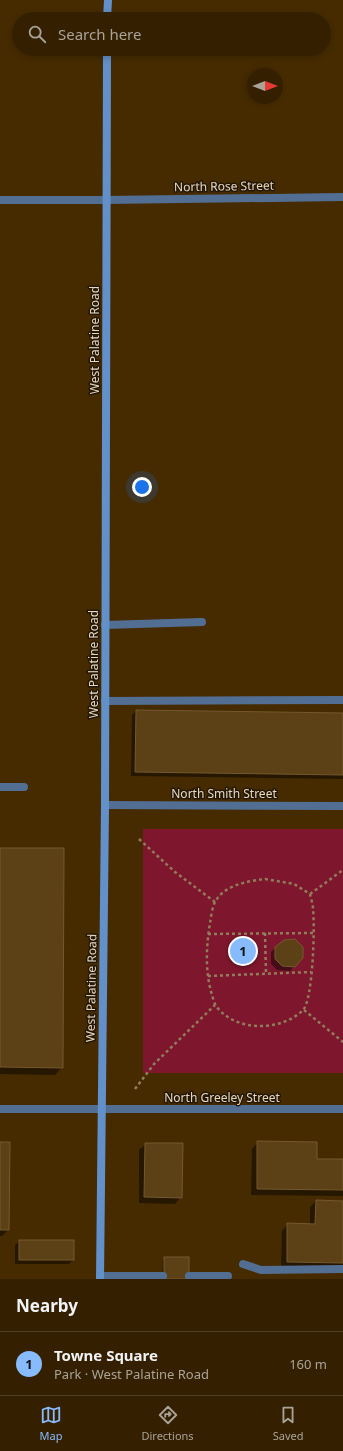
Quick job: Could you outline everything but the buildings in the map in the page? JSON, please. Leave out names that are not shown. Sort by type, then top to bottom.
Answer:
[{"type":"main road","points":[[107,12],[108,0]]},
{"type":"main road","name":"West Palatine Road","points":[[100,1278],[105,805],[107,56]]},
{"type":"street","name":"North Rose Street","points":[[0,200],[343,197]]},
{"type":"street","points":[[105,625],[202,622]]},
{"type":"street","points":[[105,701],[343,700]]},
{"type":"street","points":[[0,787],[24,787]]},
{"type":"street","name":"North Smith Street","points":[[105,805],[343,806]]},
{"type":"street","name":"North Greeley Street","points":[[0,1109],[343,1109]]},
{"type":"street","points":[[243,1264],[261,1270],[343,1269]]},
{"type":"street","points":[[100,1278],[163,1276]]},
{"type":"street","points":[[190,1276],[228,1276]]},
{"type":"path","points":[[139,839],[175,872],[215,902]]},
{"type":"path","points":[[310,894],[343,870]]},
{"type":"path","points":[[265,879],[294,884],[310,894],[314,908],[311,972],[309,993],[304,1010],[284,1023],[260,1027],[242,1023],[228,1017],[215,1006],[208,976],[208,934],[215,902],[233,886],[250,880],[265,879]]},
{"type":"path","points":[[266,933],[266,974]]},
{"type":"path","points":[[208,934],[313,933]]},
{"type":"path","points":[[208,976],[311,972]]},
{"type":"path","points":[[135,1089],[154,1064],[215,1006]]},
{"type":"path","points":[[304,1010],[343,1042]]},
{"type":"shaded area","points":[[143,829],[343,829],[343,1073],[143,1073]]},
{"type":"place","name":"Towne Square","points":[[243,951]]}]
